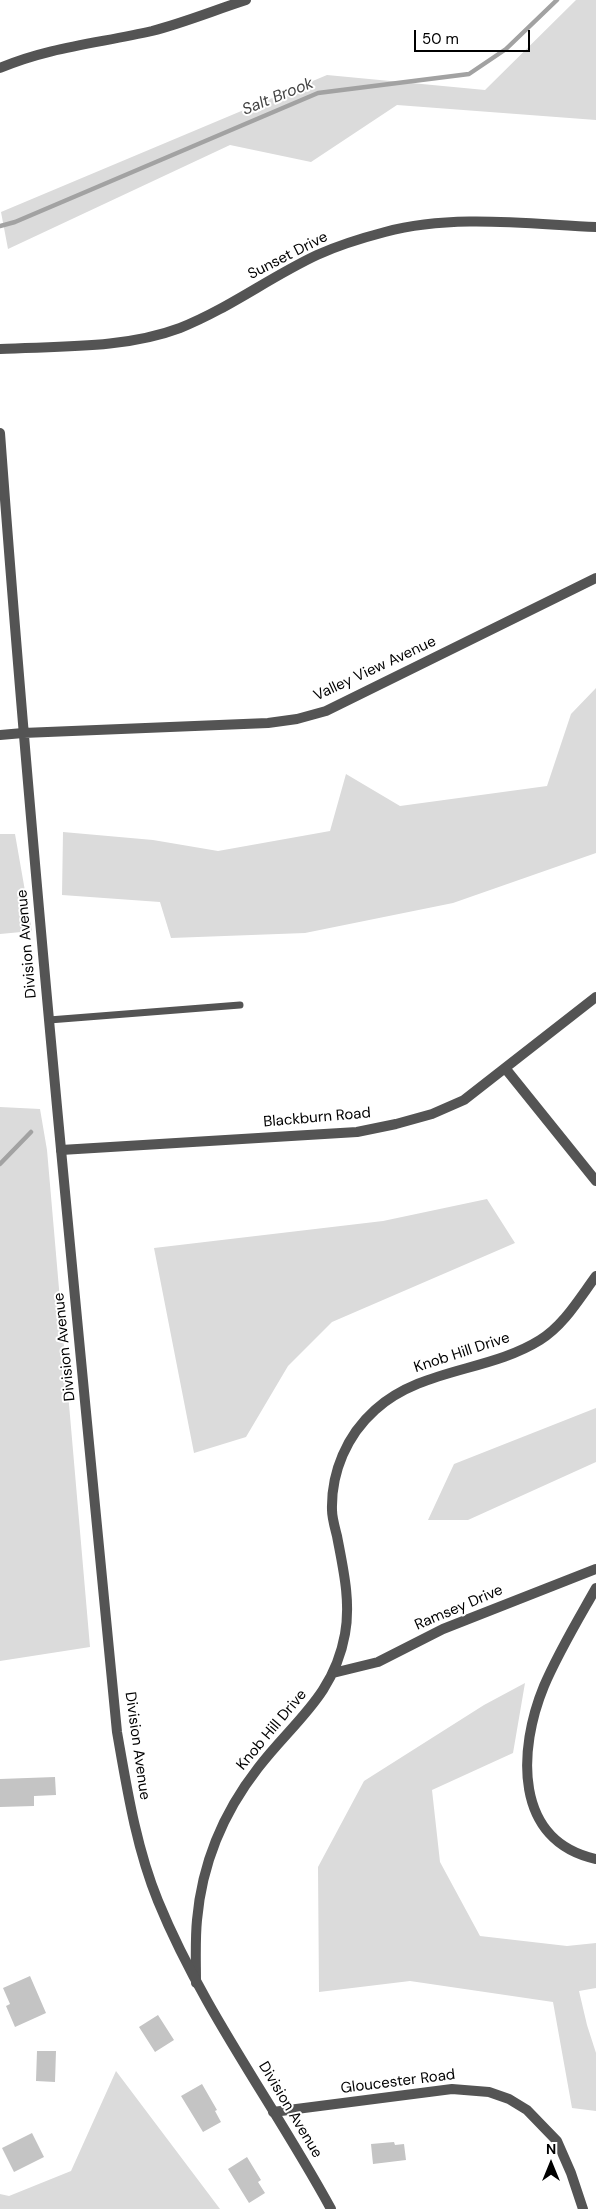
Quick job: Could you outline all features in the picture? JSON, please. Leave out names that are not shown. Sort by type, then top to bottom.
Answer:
[{"type":"street","points":[[0,68],[50,51],[153,31],[246,0]]},
{"type":"street","name":"Sunset Drive","points":[[0,349],[96,344],[142,338],[179,328],[217,311],[316,256],[351,241],[387,231],[423,224],[463,221],[596,227]]},
{"type":"street","name":"Division Avenue","points":[[0,433],[4,539],[117,1732],[136,1832],[158,1901],[196,1984],[331,2209]]},
{"type":"street","name":"Valley View Avenue","points":[[0,735],[268,723],[297,719],[326,711],[596,578]]},
{"type":"street","name":"Blackburn Road","points":[[61,1150],[357,1132],[424,1116],[464,1100],[596,996]]},
{"type":"street","points":[[505,1068],[596,1181]]},
{"type":"street","name":"Knob Hill Drive","points":[[196,1984],[197,1920],[203,1879],[216,1836],[233,1802],[259,1766],[316,1703],[333,1672],[345,1634],[348,1593],[332,1510],[335,1472],[352,1437],[375,1409],[411,1386],[504,1357],[540,1340],[562,1322],[596,1276]]},
{"type":"street","name":"Ramsey Drive","points":[[333,1672],[378,1662],[444,1629],[596,1569]]},
{"type":"street","points":[[596,1588],[564,1643],[544,1687],[532,1729],[527,1766],[529,1796],[539,1819],[551,1836],[565,1848],[584,1857],[596,1859]]},
{"type":"street","name":"Gloucester Road","points":[[273,2112],[452,2089],[489,2092],[509,2099],[527,2110],[557,2141],[571,2173],[583,2209]]},
{"type":"lane","points":[[49,1020],[240,1005]]},
{"type":"shaded area","points":[[576,0],[596,0],[596,120],[397,105],[311,162],[230,145],[8,249],[1,212],[327,75],[485,90]]},
{"type":"shaded area","points":[[596,688],[596,853],[453,903],[305,933],[171,938],[160,902],[62,895],[63,832],[153,840],[218,851],[330,831],[346,774],[400,806],[547,786],[571,714]]},
{"type":"shaded area","points":[[0,834],[15,834],[32,931],[0,934]]},
{"type":"shaded area","points":[[0,1107],[40,1109],[47,1150],[90,1647],[0,1661]]},
{"type":"shaded area","points":[[487,1199],[515,1243],[332,1322],[288,1366],[246,1437],[194,1453],[154,1248],[383,1221]]},
{"type":"shaded area","points":[[596,1408],[596,1462],[468,1520],[428,1520],[454,1464]]},
{"type":"shaded area","points":[[525,1683],[513,1753],[432,1790],[440,1862],[480,1936],[567,1946],[596,1943],[596,1988],[579,1991],[596,2053],[596,2111],[572,2108],[553,2002],[410,1981],[319,1992],[318,1867],[364,1781],[484,1705]]},
{"type":"shaded area","points":[[116,2071],[220,2209],[0,2209],[0,2194],[9,2196],[71,2171]]},
{"type":"building","points":[[55,1777],[56,1795],[34,1796],[34,1806],[0,1807],[0,1779]]},
{"type":"building","points":[[30,1976],[46,2013],[15,2027],[6,2006],[10,2004],[3,1988]]},
{"type":"building","points":[[158,2015],[174,2040],[155,2052],[139,2027]]},
{"type":"building","points":[[37,2051],[56,2051],[55,2082],[36,2081]]},
{"type":"building","points":[[202,2084],[217,2110],[215,2111],[221,2122],[203,2132],[181,2096]]},
{"type":"building","points":[[32,2133],[44,2157],[14,2172],[2,2148]]},
{"type":"building","points":[[394,2142],[395,2145],[404,2144],[406,2160],[373,2164],[371,2144]]},
{"type":"building","points":[[247,2157],[261,2180],[258,2182],[265,2193],[249,2203],[228,2169]]},
{"type":"waterway","name":"Salt Brook","points":[[0,226],[15,222],[318,93],[469,74],[506,49],[557,0]]},
{"type":"waterway","points":[[0,1164],[31,1132]]}]
